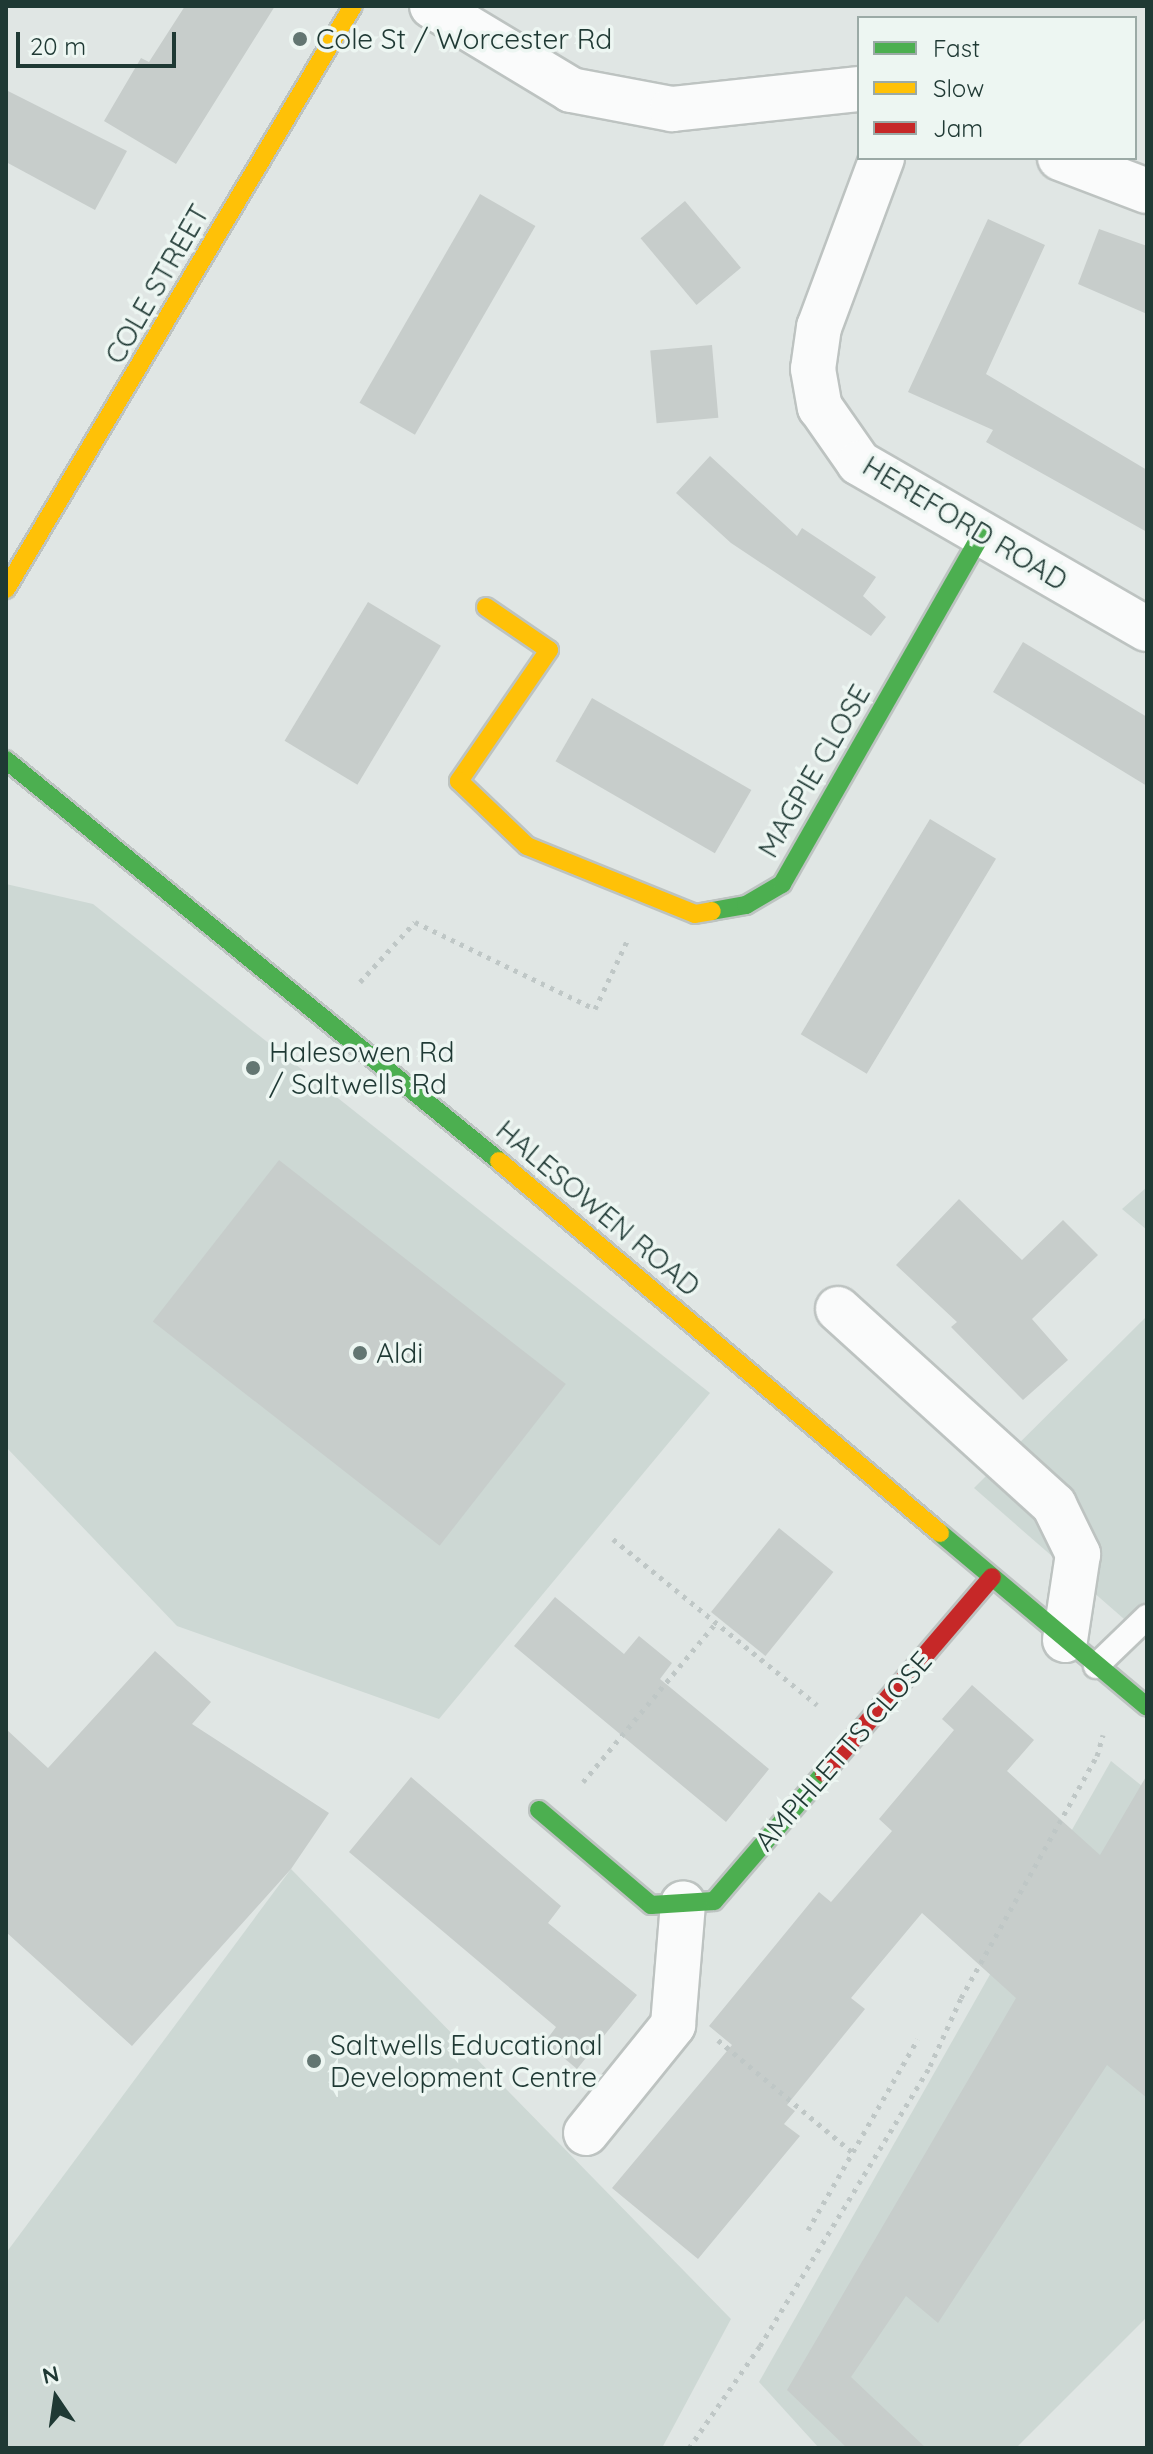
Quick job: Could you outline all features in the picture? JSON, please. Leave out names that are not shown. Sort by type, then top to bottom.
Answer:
[{"type":"street","name":"COLE STREET","points":[[6,589],[353,6]]},
{"type":"street","points":[[432,6],[571,90],[672,109],[857,89]]},
{"type":"street","name":"HEREFORD ROAD","points":[[881,160],[819,327],[813,369],[820,407],[859,463],[980,537],[1147,629]]},
{"type":"street","points":[[1065,160],[1147,191]]},
{"type":"street","name":"MAGPIE CLOSE","points":[[486,607],[549,650],[459,781],[527,846],[695,914],[746,905],[782,884],[980,537]]},
{"type":"street","name":"HALESOWEN ROAD","points":[[6,760],[326,1018],[1147,1707]]},
{"type":"street","points":[[838,1309],[1054,1505],[1078,1554],[1080,1653]]},
{"type":"street","name":"AMPHLETTS CLOSE","points":[[545,1815],[651,1905],[714,1901],[992,1577]]},
{"type":"street","points":[[586,2133],[673,2025],[683,1903]]},
{"type":"lane","points":[[1080,1653],[1147,1617]]},
{"type":"path","points":[[326,1018],[415,922],[595,1009],[649,895]]},
{"type":"path","points":[[613,1539],[855,1737]]},
{"type":"path","points":[[545,1815],[716,1623]]},
{"type":"path","points":[[689,2448],[760,2346],[930,2066],[961,1998],[1097,1756],[1118,1684]]},
{"type":"path","points":[[674,2004],[852,2152]]},
{"type":"path","points":[[808,2230],[918,2039]]},
{"type":"shaded area","points":[[6,884],[93,904],[710,1393],[439,1719],[177,1626],[6,1447]]},
{"type":"shaded area","points":[[1147,1187],[1147,1230],[1122,1209]]},
{"type":"shaded area","points":[[1147,1316],[1147,1639],[974,1488]]},
{"type":"shaded area","points":[[1111,1761],[1147,1790],[1147,2317],[1016,2448],[819,2448],[759,2382]]},
{"type":"shaded area","name":"Saltwells Educational Development Centre","points":[[291,1869],[731,2319],[662,2448],[6,2448],[6,2253]]},
{"type":"building","points":[[185,6],[275,6],[176,164],[104,121],[141,58],[149,62]]},
{"type":"building","points":[[6,90],[127,151],[95,210],[6,162]]},
{"type":"building","points":[[480,194],[535,226],[415,435],[360,403]]},
{"type":"building","points":[[685,201],[741,268],[696,305],[641,238]]},
{"type":"building","points":[[988,219],[1045,245],[986,374],[1147,470],[1147,532],[986,442],[993,430],[908,392]]},
{"type":"building","points":[[1099,229],[1147,246],[1147,314],[1078,284]]},
{"type":"building","points":[[712,345],[718,418],[657,423],[650,350]]},
{"type":"building","points":[[710,456],[797,536],[802,528],[876,577],[863,596],[886,617],[871,636],[731,543],[676,493]]},
{"type":"building","points":[[368,602],[441,646],[357,785],[285,741]]},
{"type":"building","points":[[1023,642],[1147,717],[1147,786],[993,692]]},
{"type":"building","points":[[592,698],[751,790],[715,853],[556,761]]},
{"type":"building","points":[[930,819],[996,859],[867,1074],[801,1034]]},
{"type":"building","name":"Aldi","points":[[279,1160],[566,1384],[440,1546],[153,1322]]},
{"type":"building","points":[[959,1199],[1022,1260],[1063,1220],[1098,1255],[1032,1319],[1068,1360],[1023,1400],[951,1327],[957,1322],[896,1265]]},
{"type":"building","points":[[779,1528],[833,1572],[765,1656],[711,1612]]},
{"type":"building","points":[[555,1597],[624,1654],[639,1636],[672,1663],[660,1679],[769,1769],[726,1822],[514,1646]]},
{"type":"building","points":[[155,1651],[211,1702],[192,1724],[329,1813],[291,1869],[132,2046],[6,1932],[6,1729],[48,1768]]},
{"type":"building","points":[[972,1685],[1034,1740],[1007,1771],[1100,1855],[1147,1775],[1147,2098],[1107,2065],[938,2323],[906,2296],[851,2377],[926,2448],[847,2448],[787,2390],[1016,1998],[922,1913],[851,1998],[865,2009],[787,2105],[795,2111],[784,2124],[800,2136],[698,2259],[612,2188],[732,2045],[709,2026],[819,1892],[831,1902],[892,1831],[879,1819],[954,1730],[942,1719]]},
{"type":"building","points":[[411,1777],[561,1906],[548,1923],[637,1995],[577,2069],[545,2042],[556,2027],[349,1852]]},
{"type":"traffic: fast","points":[[712,911],[746,905],[782,884],[980,537]]},
{"type":"traffic: fast","points":[[6,760],[499,1161]]},
{"type":"traffic: fast","points":[[940,1533],[1147,1707]]},
{"type":"traffic: fast","points":[[539,1810],[651,1905],[714,1901],[824,1773]]},
{"type":"traffic: slow","points":[[6,589],[353,6]]},
{"type":"traffic: slow","points":[[486,607],[549,650],[459,781],[527,846],[695,914],[712,911]]},
{"type":"traffic: slow","points":[[499,1161],[940,1533]]},
{"type":"traffic: jam","points":[[824,1773],[992,1577]]},
{"type":"place","name":"Cole St / Worcester Rd","points":[[300,39]]},
{"type":"place","name":"Halesowen Rd / Saltwells Rd","points":[[253,1068]]},
{"type":"place","name":"Aldi","points":[[360,1353]]},
{"type":"place","name":"Saltwells Educational Development Centre","points":[[314,2061]]}]
